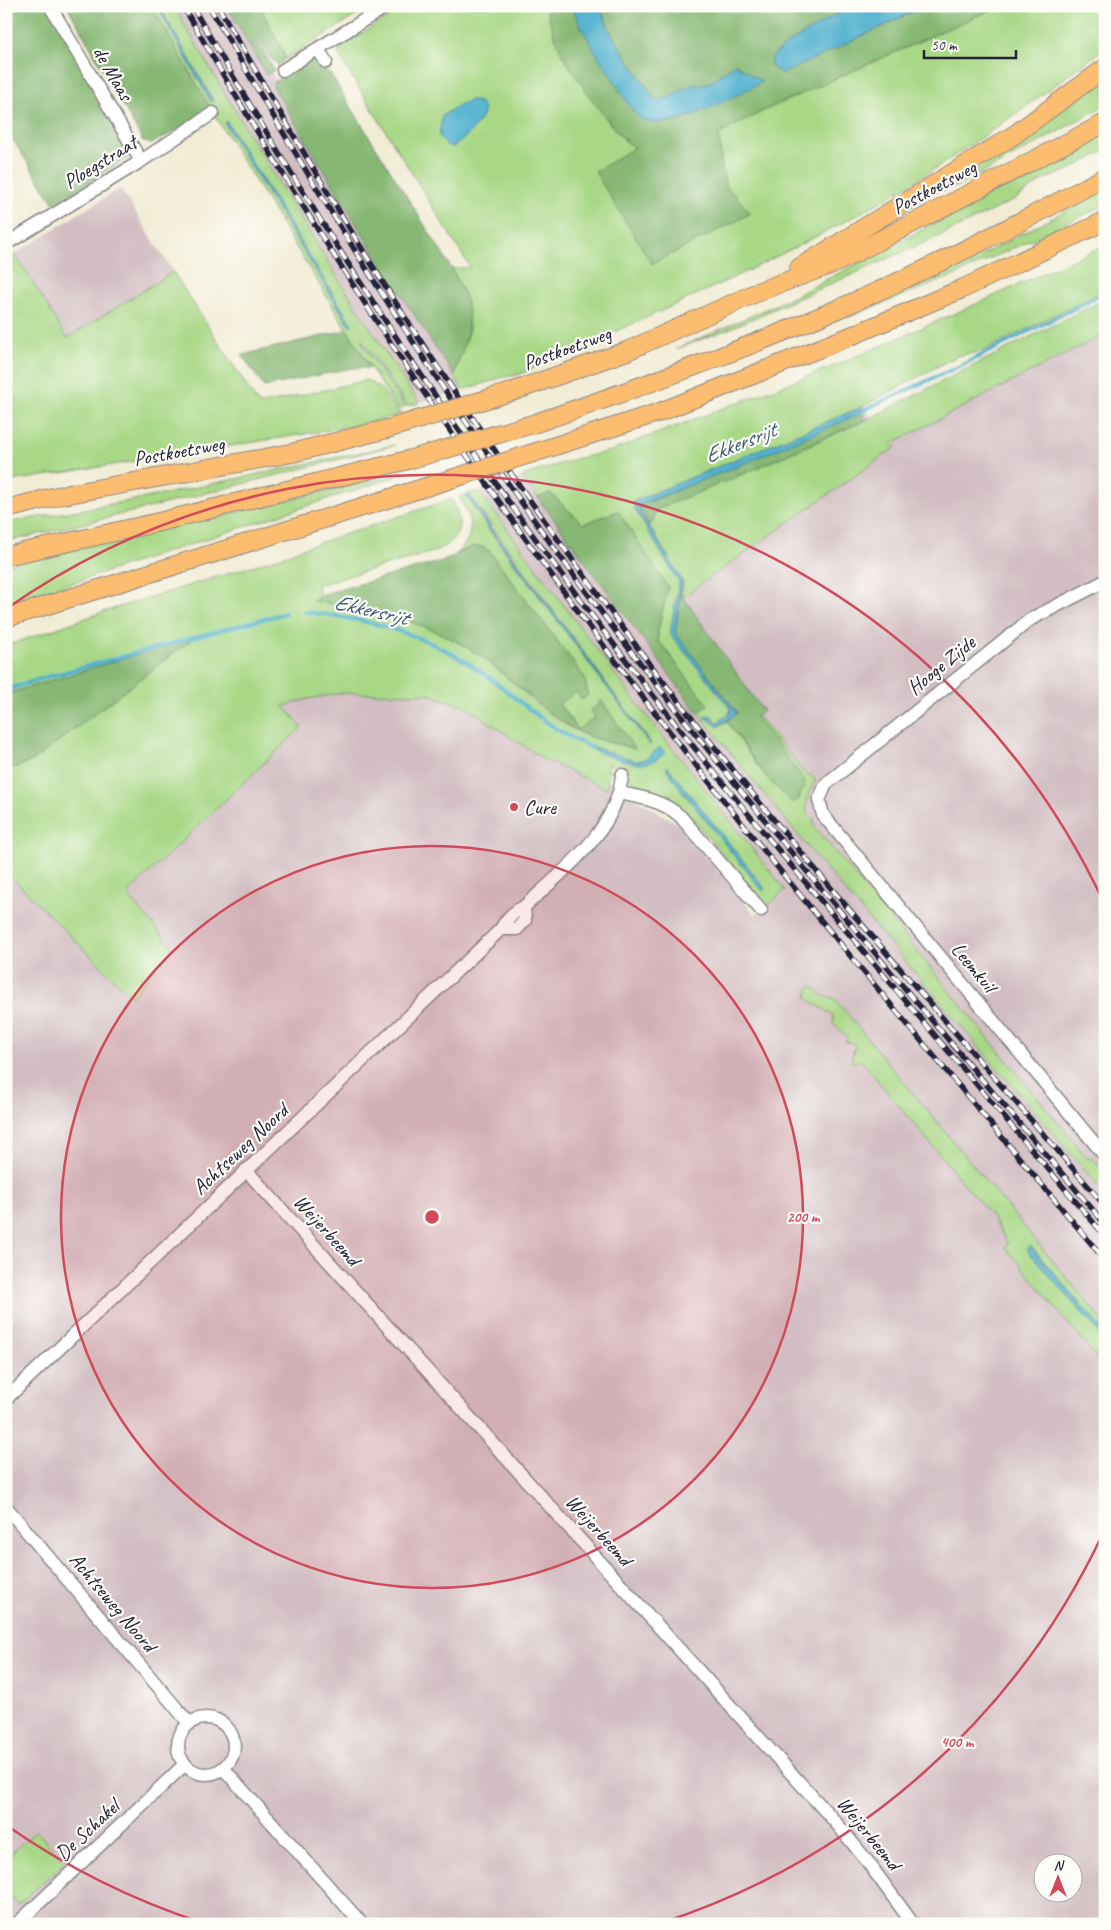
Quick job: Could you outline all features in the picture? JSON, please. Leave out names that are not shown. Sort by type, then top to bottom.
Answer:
[{"type":"highway","points":[[760,291],[917,197],[1014,135],[1105,68]]},
{"type":"highway","name":"Postkoetsweg","points":[[6,509],[58,496],[292,453],[387,429],[514,391],[627,350],[760,291],[838,262],[1105,123]]},
{"type":"highway","points":[[6,556],[155,523],[408,460],[536,422],[643,386],[841,308],[945,260],[1105,177]]},
{"type":"highway","points":[[6,618],[660,412],[962,289],[1105,221]]},
{"type":"highway","points":[[6,501],[58,496]]},
{"type":"street","name":"de Maas","points":[[50,6],[141,161]]},
{"type":"street","points":[[283,70],[387,6]]},
{"type":"street","points":[[318,49],[326,62]]},
{"type":"street","name":"Ploegstraat","points":[[6,244],[141,161],[213,113]]},
{"type":"street","name":"Hooge Zijde","points":[[819,800],[826,784],[1031,619],[1105,581]]},
{"type":"street","name":"Achtseweg Noord","points":[[6,1399],[501,929],[506,920],[515,911],[524,907],[569,864],[601,831],[619,793],[622,775]]},
{"type":"street","points":[[619,793],[640,797],[670,807],[680,816],[761,910]]},
{"type":"street","name":"Leemkuil","points":[[819,800],[823,815],[1105,1156]]},
{"type":"street","name":"Weijerbeemd","points":[[246,1170],[837,1824],[913,1924]]},
{"type":"street","name":"Achtseweg Noord","points":[[6,1507],[189,1723]]},
{"type":"street","points":[[207,1718],[217,1720],[225,1725],[231,1733],[234,1742],[230,1760],[223,1768],[208,1774],[192,1770],[185,1764],[180,1756],[178,1747],[179,1738],[189,1723],[207,1718]]},
{"type":"street","name":"De Schakel","points":[[17,1924],[185,1764]]},
{"type":"street","points":[[223,1768],[362,1924]]},
{"type":"shaded area","points":[[152,6],[233,6],[264,60],[471,387],[399,409],[362,355],[212,111]]},
{"type":"shaded area","points":[[120,188],[173,272],[68,338],[15,254]]},
{"type":"shaded area","points":[[1105,334],[1105,1924],[6,1924],[6,829],[248,712],[360,685],[469,696],[678,824],[755,915],[767,905],[652,755],[460,497],[579,458],[611,451],[834,366],[890,444]]},
{"type":"green space","points":[[6,6],[52,6],[130,152],[128,158],[54,204],[6,129]]},
{"type":"green space","points":[[67,6],[152,6],[212,111],[151,144],[143,141]]},
{"type":"green space","points":[[152,6],[157,6],[212,102],[212,98],[159,6],[174,6],[293,206],[419,403],[407,406],[362,340],[363,345],[405,407],[399,409],[379,381],[212,111]]},
{"type":"green space","points":[[227,6],[260,6],[286,59],[278,65],[270,58],[258,37],[256,38],[274,70],[266,75]]},
{"type":"green space","points":[[260,6],[371,6],[286,59]]},
{"type":"green space","points":[[406,6],[545,6],[563,55],[612,127],[627,143],[737,197],[727,188],[724,181],[718,134],[765,110],[999,6],[1105,6],[1105,48],[959,153],[909,185],[814,238],[716,286],[518,375],[504,377],[463,390],[454,376],[469,329],[467,304],[452,269],[470,267],[338,54],[340,47]]},
{"type":"green space","points":[[545,6],[572,6],[595,49],[669,123],[686,118],[762,82],[735,64],[709,83],[694,85],[671,97],[656,101],[613,37],[599,6],[850,6],[784,46],[772,57],[771,66],[894,20],[925,6],[999,6],[765,110],[719,134],[721,166],[727,188],[737,197],[750,214],[652,264],[595,172],[635,147],[605,117],[572,70],[557,42]]},
{"type":"green space","points":[[318,60],[324,64],[452,269],[461,287],[467,305],[468,323],[465,341],[454,376],[373,251],[274,88],[273,83],[280,78],[278,76],[303,61]]},
{"type":"green space","points":[[1105,79],[1105,105],[956,187],[953,185],[1020,141]]},
{"type":"green space","points":[[1105,131],[1105,151],[1069,170],[1043,180],[1016,199],[942,235],[731,328],[676,349],[793,297],[1035,171]]},
{"type":"green space","points":[[1105,190],[1105,205],[956,275],[847,318],[953,270]]},
{"type":"green space","points":[[1105,245],[1105,290],[983,351],[957,356],[860,408],[633,503],[679,582],[671,635],[731,709],[730,713],[717,723],[712,716],[707,718],[718,727],[727,721],[756,764],[799,799],[805,781],[756,717],[758,716],[807,776],[810,774],[816,781],[808,795],[806,807],[810,817],[814,819],[814,826],[1087,1158],[1094,1159],[1105,1172],[1105,1194],[815,856],[698,713],[707,705],[658,640],[658,631],[641,547],[618,511],[583,524],[550,493],[538,498],[522,476],[579,458],[611,451],[834,366]]},
{"type":"green space","points":[[15,254],[67,338],[173,272],[259,405],[367,380],[381,389],[401,414],[372,422],[329,430],[6,482],[6,259]]},
{"type":"green space","points":[[1105,299],[1105,334],[891,444],[896,447],[684,596],[681,594],[683,583],[649,525],[653,522],[654,515],[660,508],[866,420]]},
{"type":"green space","points":[[347,330],[371,368],[352,368],[264,387],[242,355]]},
{"type":"green space","points":[[862,413],[866,420],[660,508],[654,515],[653,522],[649,525],[639,506],[641,503],[651,501]]},
{"type":"green space","points":[[395,445],[6,542],[6,523],[151,497]]},
{"type":"green space","points":[[407,473],[6,605],[6,565]]},
{"type":"green space","points":[[479,491],[642,710],[785,890],[766,907],[684,809],[675,802],[638,786],[625,773],[607,763],[609,772],[607,789],[543,759],[465,706],[428,694],[342,693],[308,699],[284,706],[302,727],[127,894],[173,948],[132,997],[6,872],[6,769],[34,760],[193,638],[6,694],[6,646],[103,612],[281,557],[452,499],[458,516],[458,530],[456,536],[445,546],[436,551],[317,585],[320,595],[312,601],[374,612],[415,623],[434,631],[471,650],[499,671],[539,706],[568,726],[602,741],[635,749],[601,701],[594,709],[595,717],[578,730],[559,704],[576,691],[585,678],[490,552],[474,546],[455,554],[467,541],[469,534],[470,527],[467,512],[459,497],[466,495],[488,528],[650,745],[468,494]]},
{"type":"green space","points":[[550,493],[583,524],[618,511],[668,587],[658,631],[658,640],[708,705],[698,713],[538,498]]},
{"type":"green space","points":[[474,546],[484,547],[490,552],[585,678],[588,695],[582,700],[576,692],[559,704],[578,730],[595,717],[590,710],[597,706],[601,700],[635,749],[596,739],[577,730],[544,708],[482,657],[434,631],[414,623],[374,612],[312,601],[320,595],[446,560]]},
{"type":"green space","points":[[681,594],[763,711],[756,717],[805,781],[799,799],[792,803],[766,777],[727,721],[737,712],[675,633]]},
{"type":"green space","points":[[195,637],[34,760],[6,769],[6,694]]},
{"type":"green space","points":[[813,986],[823,996],[834,998],[1105,1324],[1105,1333],[1033,1248],[1028,1250],[1105,1339],[1105,1368],[1004,1247],[1008,1244],[992,1217],[863,1063],[859,1060],[853,1063],[851,1061],[855,1045],[845,1042],[846,1036],[833,1024],[834,1017],[807,998],[809,989]]},
{"type":"green space","points":[[36,1831],[65,1862],[18,1905],[6,1892],[6,1858]]},
{"type":"water","points":[[157,6],[159,6],[213,101],[210,101]]},
{"type":"water","points":[[572,6],[599,6],[613,37],[656,101],[671,97],[686,87],[709,83],[735,64],[762,82],[700,112],[665,122],[650,122],[639,117],[629,105],[591,44]]},
{"type":"water","points":[[850,6],[925,6],[782,74],[771,66],[771,58],[784,46]]},
{"type":"water","points":[[470,100],[480,102],[483,107],[483,114],[479,122],[459,143],[453,147],[446,145],[439,136],[442,116]]},
{"type":"water","points":[[225,122],[227,122],[352,325],[350,326]]},
{"type":"water","points":[[860,408],[862,413],[738,466],[639,505],[641,514],[682,580],[675,633],[737,713],[717,727],[708,718],[705,719],[704,717],[710,715],[717,723],[730,713],[731,709],[671,635],[679,582],[632,502]]},
{"type":"water","points":[[468,494],[490,527],[650,745],[488,528],[466,495]]},
{"type":"water","points":[[590,746],[637,761],[646,759],[660,747],[665,753],[657,759],[642,764],[618,759],[589,748]]},
{"type":"water","points":[[668,767],[760,882],[765,889],[763,891],[682,791],[666,768]]},
{"type":"water","points":[[1030,1246],[1105,1333],[1105,1339],[1028,1251]]},
{"type":"waterway","name":"Ekkersrijt","points":[[857,413],[964,364],[1105,293]]},
{"type":"waterway","name":"Ekkersrijt","points":[[304,612],[375,624],[398,630],[442,648],[483,673],[549,724],[577,741],[593,748]]},
{"type":"waterway","name":"Ekkersrijt","points":[[6,690],[43,678],[285,613]]},
{"type":"railway","points":[[183,6],[274,160],[369,310],[468,458],[572,603],[635,688],[766,853],[1105,1260]]},
{"type":"railway","points":[[192,6],[292,174],[396,338],[563,577],[651,693],[742,806],[1105,1236]]},
{"type":"railway","points":[[209,6],[299,159],[392,309],[490,457],[593,601],[716,760],[780,839],[1105,1224]]},
{"type":"railway","points":[[218,6],[337,208],[412,328],[497,454],[646,659],[701,730],[814,868],[1105,1206]]},
{"type":"place","name":"Cure","points":[[514,807]]}]
